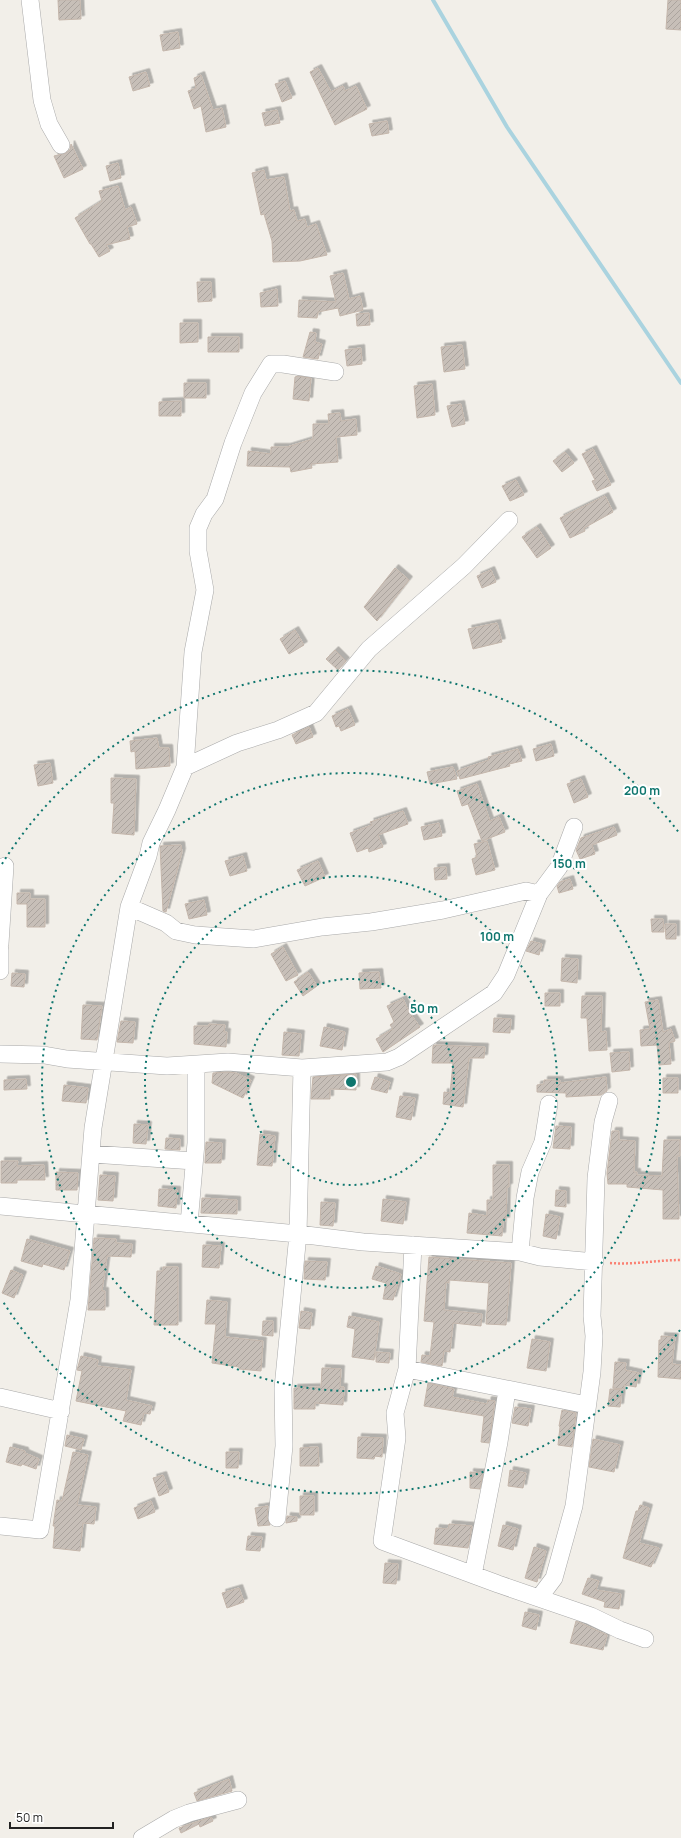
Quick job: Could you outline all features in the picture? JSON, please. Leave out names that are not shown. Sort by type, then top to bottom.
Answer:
[{"type":"street","points":[[30,0],[42,100],[49,124],[61,144]]},
{"type":"street","points":[[0,1526],[40,1530],[79,1300],[93,1128],[129,907],[148,856],[150,843],[167,810],[185,768],[193,652],[205,590],[198,551],[198,528],[204,514],[216,499],[233,443],[253,393],[271,364],[283,364],[335,372]]},
{"type":"street","points":[[185,768],[237,743],[278,730],[316,713],[369,649],[464,566],[509,520]]},
{"type":"street","points":[[0,1054],[44,1055],[104,1062],[167,1066],[228,1062],[302,1068],[387,1062],[399,1057],[494,992],[506,975],[539,894],[559,867],[574,827]]},
{"type":"street","points":[[0,944],[4,866]]},
{"type":"street","points":[[129,907],[166,923],[176,931],[195,935],[254,939],[322,927],[371,922],[443,910],[526,891],[539,894]]},
{"type":"street","points":[[0,950],[0,971]]},
{"type":"street","points":[[189,1224],[194,1161],[196,1064]]},
{"type":"street","points":[[277,1518],[284,1446],[283,1388],[298,1234],[302,1068]]},
{"type":"street","points":[[539,1598],[554,1578],[561,1559],[574,1506],[586,1405],[592,1372],[594,1336],[592,1316],[595,1262],[596,1178],[603,1122],[609,1101]]},
{"type":"street","points":[[520,1252],[528,1179],[543,1142],[549,1104]]},
{"type":"street","points":[[92,1154],[194,1161]]},
{"type":"street","points":[[0,1206],[298,1234],[364,1242],[520,1252],[540,1256],[595,1262]]},
{"type":"street","points":[[413,1245],[407,1369],[395,1414],[397,1438],[382,1541],[473,1575],[592,1616],[620,1630],[645,1639]]},
{"type":"street","points":[[407,1369],[507,1390],[540,1394],[586,1405]]},
{"type":"street","points":[[473,1575],[491,1488],[507,1390]]},
{"type":"street","points":[[0,1397],[61,1411]]},
{"type":"street","points":[[142,1838],[189,1812],[238,1800]]},
{"type":"path","points":[[595,1262],[632,1264],[664,1260],[681,1260]]},
{"type":"building","points":[[58,0],[80,0],[81,19],[59,20]]},
{"type":"building","points":[[668,0],[681,0],[681,30],[666,29]]},
{"type":"building","points":[[178,32],[180,48],[163,51],[160,35]]},
{"type":"building","points":[[318,68],[331,92],[343,86],[345,91],[356,86],[367,109],[335,125],[310,72]]},
{"type":"building","points":[[146,72],[150,86],[133,91],[129,77]]},
{"type":"building","points":[[201,75],[213,110],[222,108],[226,127],[206,132],[201,106],[194,109],[188,91],[196,88],[194,78]]},
{"type":"building","points":[[285,81],[292,98],[282,102],[275,84]]},
{"type":"building","points":[[277,110],[280,123],[265,126],[262,113]]},
{"type":"building","points":[[387,121],[389,133],[372,136],[369,124]]},
{"type":"building","points":[[71,144],[83,169],[64,178],[54,156],[66,153],[70,150]]},
{"type":"building","points":[[118,163],[121,178],[110,181],[106,166]]},
{"type":"building","points":[[264,170],[266,180],[284,177],[290,211],[294,210],[297,221],[305,219],[307,227],[316,224],[327,255],[300,261],[273,262],[272,241],[264,214],[261,215],[252,173]]},
{"type":"building","points":[[118,186],[125,210],[131,207],[137,224],[127,227],[130,239],[106,245],[110,251],[99,257],[75,218],[102,201],[99,191]]},
{"type":"building","points":[[343,273],[349,299],[360,296],[363,310],[340,316],[338,308],[318,312],[317,318],[298,317],[299,300],[336,302],[330,276]]},
{"type":"building","points":[[197,282],[211,282],[212,301],[198,302]]},
{"type":"building","points":[[277,289],[278,306],[261,307],[260,293]]},
{"type":"building","points":[[369,313],[370,325],[357,326],[356,314]]},
{"type":"building","points":[[180,323],[198,323],[198,342],[180,343]]},
{"type":"building","points":[[310,332],[316,333],[315,342],[322,344],[318,359],[303,357]]},
{"type":"building","points":[[208,337],[239,337],[239,352],[208,352]]},
{"type":"building","points":[[462,345],[465,369],[444,372],[441,347]]},
{"type":"building","points":[[361,348],[362,364],[347,366],[345,350]]},
{"type":"building","points":[[295,377],[311,378],[309,401],[293,399]]},
{"type":"building","points":[[184,383],[206,383],[206,398],[184,398]]},
{"type":"building","points":[[432,384],[435,415],[417,418],[414,386]]},
{"type":"building","points":[[181,401],[181,416],[159,416],[159,402]]},
{"type":"building","points":[[461,404],[465,424],[452,427],[447,406]]},
{"type":"building","points":[[340,413],[341,421],[356,419],[357,435],[336,437],[338,462],[311,464],[312,468],[291,472],[290,467],[247,466],[248,451],[271,454],[271,447],[287,447],[313,439],[313,424],[329,424],[328,414]]},
{"type":"building","points":[[593,449],[611,485],[597,491],[592,481],[595,480],[582,454]]},
{"type":"building","points":[[565,452],[574,463],[562,472],[553,461]]},
{"type":"building","points":[[516,480],[524,495],[510,501],[502,486]]},
{"type":"building","points":[[605,496],[613,512],[584,528],[585,531],[570,538],[560,518]]},
{"type":"building","points":[[537,527],[551,548],[537,558],[522,537]]},
{"type":"building","points":[[395,568],[409,580],[377,621],[364,607]]},
{"type":"building","points":[[491,570],[496,582],[482,588],[477,576]]},
{"type":"building","points":[[497,623],[502,642],[473,649],[468,629]]},
{"type":"building","points":[[295,630],[304,645],[289,654],[280,639]]},
{"type":"building","points":[[335,650],[346,661],[338,670],[326,659]]},
{"type":"building","points":[[348,709],[355,725],[341,731],[339,726],[336,727],[332,716]]},
{"type":"building","points":[[309,727],[313,737],[296,744],[292,735]]},
{"type":"building","points":[[157,738],[159,748],[169,748],[170,766],[136,769],[135,751],[131,752],[130,741]]},
{"type":"building","points":[[551,744],[554,756],[536,761],[533,749]]},
{"type":"building","points":[[518,749],[522,761],[509,764],[510,766],[460,779],[457,771],[489,760],[488,757]]},
{"type":"building","points":[[50,763],[53,783],[38,786],[34,765]]},
{"type":"building","points":[[453,767],[457,779],[430,784],[427,772]]},
{"type":"building","points":[[111,778],[136,779],[134,835],[112,833],[114,803],[111,803]]},
{"type":"building","points":[[581,779],[588,797],[574,803],[567,784]]},
{"type":"building","points":[[477,784],[490,821],[499,817],[505,832],[482,841],[468,804],[462,806],[457,791]]},
{"type":"building","points":[[403,811],[408,824],[378,835],[383,847],[369,852],[368,848],[357,852],[350,833],[372,825],[370,822]]},
{"type":"building","points":[[439,823],[442,836],[424,840],[421,827]]},
{"type":"building","points":[[614,827],[617,835],[592,845],[595,854],[580,859],[576,850],[581,838]]},
{"type":"building","points":[[487,841],[495,870],[476,875],[472,859],[477,857],[474,844]]},
{"type":"building","points":[[181,845],[182,852],[166,912],[163,911],[160,846]]},
{"type":"building","points":[[243,856],[247,871],[230,876],[225,861]]},
{"type":"building","points":[[318,861],[325,877],[305,886],[297,870]]},
{"type":"building","points":[[446,867],[447,879],[435,880],[434,868]]},
{"type":"building","points":[[570,879],[573,889],[559,893],[557,886],[560,882]]},
{"type":"building","points":[[17,893],[30,893],[30,899],[45,899],[45,927],[27,927],[27,904],[17,904]]},
{"type":"building","points":[[204,900],[207,915],[189,919],[185,904]]},
{"type":"building","points":[[651,919],[663,919],[664,932],[652,932]]},
{"type":"building","points":[[665,924],[676,924],[676,939],[666,939]]},
{"type":"building","points":[[531,941],[542,944],[539,955],[526,951]]},
{"type":"building","points":[[283,947],[298,975],[286,981],[271,954]]},
{"type":"building","points":[[562,958],[578,959],[577,983],[561,981]]},
{"type":"building","points":[[308,972],[317,986],[303,996],[294,982]]},
{"type":"building","points":[[379,972],[381,988],[360,989],[359,973]]},
{"type":"building","points":[[12,973],[25,974],[24,987],[11,986]]},
{"type":"building","points":[[545,993],[560,993],[560,1006],[545,1006]]},
{"type":"building","points":[[582,996],[602,996],[601,1032],[606,1031],[607,1050],[589,1051],[587,1018],[581,1018]]},
{"type":"building","points":[[403,999],[409,1012],[420,1027],[383,1052],[376,1039],[393,1029],[390,1025],[394,1022],[387,1006]]},
{"type":"building","points":[[658,1000],[663,1032],[671,1029],[675,1041],[669,1043],[671,1064],[659,1065],[657,1045],[641,1046],[640,1030],[650,1029],[645,1002]]},
{"type":"building","points":[[83,1005],[102,1006],[97,1040],[81,1039]]},
{"type":"building","points":[[494,1018],[511,1019],[510,1033],[493,1032]]},
{"type":"building","points":[[121,1021],[135,1022],[133,1043],[117,1042]]},
{"type":"building","points":[[209,1024],[225,1025],[224,1032],[227,1032],[226,1047],[194,1044],[194,1026],[209,1026]]},
{"type":"building","points":[[324,1027],[345,1032],[342,1050],[320,1046]]},
{"type":"building","points":[[284,1032],[301,1034],[299,1056],[282,1055]]},
{"type":"building","points":[[434,1045],[485,1047],[484,1058],[469,1058],[463,1107],[443,1104],[444,1092],[450,1093],[453,1063],[432,1063]]},
{"type":"building","points":[[629,1052],[630,1070],[612,1072],[610,1053]]},
{"type":"building","points":[[213,1073],[236,1073],[251,1080],[243,1098],[212,1083]]},
{"type":"building","points":[[356,1074],[356,1090],[330,1089],[330,1099],[311,1099],[313,1077]]},
{"type":"building","points":[[375,1077],[390,1082],[387,1093],[371,1089]]},
{"type":"building","points":[[606,1077],[607,1091],[601,1095],[566,1097],[566,1093],[537,1092],[537,1085],[544,1084],[544,1080],[560,1080],[560,1083]]},
{"type":"building","points":[[663,1078],[678,1078],[678,1093],[663,1093]]},
{"type":"building","points":[[26,1079],[27,1089],[4,1090],[4,1080]]},
{"type":"building","points":[[64,1085],[88,1088],[86,1103],[62,1101]]},
{"type":"building","points":[[400,1096],[415,1098],[411,1120],[396,1117]]},
{"type":"building","points":[[134,1124],[148,1125],[146,1144],[133,1143]]},
{"type":"building","points":[[556,1126],[571,1127],[570,1149],[553,1148]]},
{"type":"building","points":[[612,1131],[619,1131],[619,1140],[635,1141],[634,1172],[637,1172],[637,1175],[662,1176],[664,1140],[680,1140],[680,1156],[677,1156],[679,1219],[663,1219],[663,1190],[627,1187],[627,1184],[608,1184],[607,1173]]},
{"type":"building","points":[[260,1134],[275,1136],[272,1166],[257,1165]]},
{"type":"building","points":[[166,1138],[180,1139],[180,1150],[165,1149]]},
{"type":"building","points":[[206,1142],[222,1143],[221,1163],[205,1163]]},
{"type":"building","points":[[1,1161],[18,1161],[17,1166],[44,1165],[45,1180],[17,1180],[17,1183],[1,1183]]},
{"type":"building","points":[[493,1165],[509,1165],[506,1221],[503,1220],[502,1236],[467,1233],[469,1213],[487,1216],[487,1200],[493,1200]]},
{"type":"building","points":[[56,1172],[78,1173],[77,1190],[56,1190]]},
{"type":"building","points":[[100,1175],[115,1176],[113,1201],[98,1200]]},
{"type":"building","points":[[159,1189],[177,1190],[176,1208],[158,1206]]},
{"type":"building","points":[[556,1190],[566,1191],[566,1207],[555,1206]]},
{"type":"building","points":[[202,1198],[237,1200],[237,1214],[201,1213]]},
{"type":"building","points":[[383,1199],[406,1202],[403,1224],[381,1221]]},
{"type":"building","points":[[321,1202],[335,1203],[333,1226],[320,1225]]},
{"type":"building","points":[[546,1214],[560,1217],[556,1239],[543,1236]]},
{"type":"building","points":[[94,1238],[116,1239],[116,1243],[132,1244],[131,1257],[107,1256],[102,1291],[105,1291],[105,1310],[88,1310]]},
{"type":"building","points":[[27,1239],[70,1251],[64,1270],[43,1264],[42,1267],[21,1261]]},
{"type":"building","points":[[203,1245],[221,1246],[219,1268],[202,1267]]},
{"type":"building","points":[[429,1257],[511,1263],[506,1325],[486,1324],[489,1283],[449,1280],[449,1283],[446,1282],[444,1310],[482,1314],[481,1326],[453,1323],[450,1352],[444,1351],[442,1366],[421,1362],[422,1355],[430,1356],[434,1322],[424,1321]]},
{"type":"building","points":[[305,1261],[327,1262],[325,1280],[304,1279]]},
{"type":"building","points":[[376,1266],[401,1274],[393,1300],[383,1299],[386,1283],[372,1279]]},
{"type":"building","points":[[163,1267],[178,1267],[178,1325],[154,1325],[157,1271],[163,1271]]},
{"type":"building","points":[[11,1270],[23,1275],[14,1298],[2,1293]]},
{"type":"building","points":[[207,1300],[227,1302],[225,1337],[263,1341],[261,1371],[239,1369],[239,1367],[212,1363],[216,1324],[205,1324]]},
{"type":"building","points":[[301,1311],[312,1313],[310,1329],[299,1328]]},
{"type":"building","points":[[349,1316],[379,1322],[374,1360],[352,1357],[355,1329],[347,1327]]},
{"type":"building","points":[[263,1321],[273,1321],[273,1336],[262,1335]]},
{"type":"building","points":[[661,1336],[675,1337],[672,1364],[681,1365],[681,1379],[658,1377],[659,1340],[661,1340]]},
{"type":"building","points":[[532,1339],[550,1342],[546,1371],[527,1368]]},
{"type":"building","points":[[376,1352],[390,1353],[389,1363],[376,1362]]},
{"type":"building","points":[[81,1356],[98,1360],[97,1366],[131,1370],[126,1400],[152,1406],[150,1414],[144,1413],[141,1425],[123,1421],[126,1411],[76,1401],[82,1371],[77,1370]]},
{"type":"building","points":[[615,1362],[626,1363],[625,1370],[639,1373],[636,1387],[624,1385],[624,1389],[613,1388]]},
{"type":"building","points":[[322,1368],[341,1369],[340,1387],[344,1387],[343,1405],[315,1403],[315,1409],[294,1409],[294,1388],[321,1387]]},
{"type":"building","points":[[428,1383],[454,1389],[452,1397],[487,1404],[488,1400],[495,1401],[489,1443],[481,1442],[484,1416],[424,1406]]},
{"type":"building","points":[[610,1389],[622,1390],[620,1407],[608,1406]]},
{"type":"building","points":[[515,1407],[531,1409],[528,1426],[512,1423]]},
{"type":"building","points":[[562,1410],[576,1413],[572,1447],[558,1445]]},
{"type":"building","points":[[67,1435],[84,1439],[81,1450],[65,1446]]},
{"type":"building","points":[[358,1437],[383,1438],[382,1457],[375,1456],[374,1459],[357,1458]]},
{"type":"building","points":[[593,1439],[620,1445],[614,1472],[589,1467]]},
{"type":"building","points":[[10,1447],[25,1451],[25,1453],[39,1459],[36,1469],[22,1464],[21,1466],[6,1462]]},
{"type":"building","points":[[318,1447],[319,1466],[300,1466],[300,1448]]},
{"type":"building","points":[[73,1452],[88,1455],[77,1505],[96,1507],[94,1524],[83,1523],[80,1551],[53,1548],[55,1526],[53,1526],[57,1500],[62,1501]]},
{"type":"building","points":[[226,1452],[239,1452],[238,1468],[226,1468]]},
{"type":"building","points":[[510,1470],[526,1473],[523,1488],[508,1486]]},
{"type":"building","points":[[470,1472],[483,1473],[480,1489],[470,1488]]},
{"type":"building","points":[[163,1475],[169,1492],[159,1496],[153,1478]]},
{"type":"building","points":[[300,1496],[314,1496],[314,1515],[300,1515]]},
{"type":"building","points":[[151,1501],[155,1512],[138,1519],[134,1508]]},
{"type":"building","points":[[640,1505],[649,1508],[639,1543],[659,1548],[651,1567],[623,1558],[636,1511],[638,1511]]},
{"type":"building","points":[[268,1506],[267,1517],[270,1525],[258,1526],[255,1508]]},
{"type":"building","points":[[287,1516],[297,1517],[297,1521],[286,1523]]},
{"type":"building","points":[[449,1524],[472,1526],[468,1548],[434,1544],[436,1528],[448,1529]]},
{"type":"building","points":[[503,1525],[518,1529],[513,1550],[498,1546]]},
{"type":"building","points":[[248,1536],[262,1537],[260,1551],[246,1550]]},
{"type":"building","points":[[534,1547],[546,1551],[537,1582],[525,1578]]},
{"type":"building","points":[[385,1563],[398,1564],[396,1584],[383,1583]]},
{"type":"building","points":[[588,1578],[599,1581],[596,1590],[621,1594],[619,1609],[604,1607],[605,1602],[582,1594]]},
{"type":"building","points":[[239,1588],[244,1602],[227,1608],[222,1593]]},
{"type":"building","points":[[525,1612],[539,1615],[536,1630],[522,1626]]},
{"type":"building","points":[[576,1621],[607,1635],[603,1650],[570,1643]]},
{"type":"building","points":[[229,1779],[232,1791],[197,1801],[194,1793]]},
{"type":"building","points":[[211,1817],[213,1821],[200,1827],[199,1824],[181,1833],[179,1828]]},
{"type":"waterway","points":[[433,0],[507,127],[681,383]]}]
